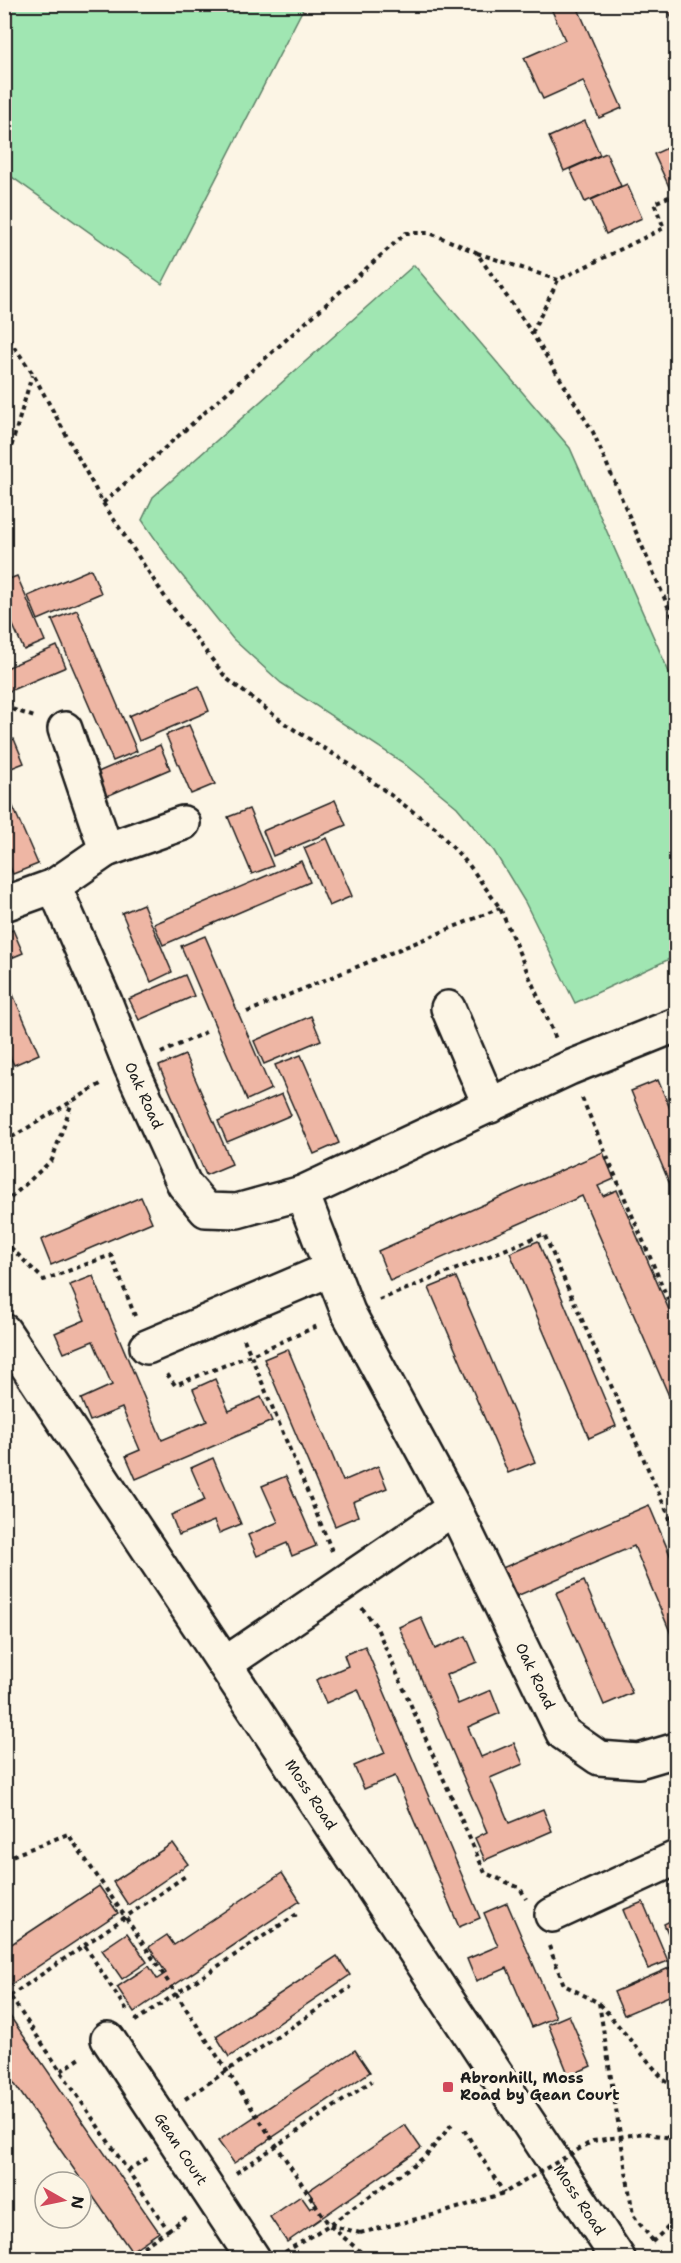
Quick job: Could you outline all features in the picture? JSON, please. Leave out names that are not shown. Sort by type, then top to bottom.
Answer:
[{"type":"street","points":[[65,729],[106,850]]},
{"type":"street","points":[[4,904],[54,885],[106,850],[183,823]]},
{"type":"street","name":"Oak Road","points":[[54,885],[184,1184],[206,1210],[237,1211],[302,1192],[569,1068],[676,1025]]},
{"type":"street","points":[[448,1008],[490,1106]]},
{"type":"street","name":"Oak Road","points":[[302,1192],[348,1312],[454,1508],[563,1733],[598,1758],[639,1761],[676,1749]]},
{"type":"street","points":[[147,1347],[331,1269]]},
{"type":"street","name":"Moss Road","points":[[4,1331],[225,1664],[632,2253]]},
{"type":"street","points":[[225,1664],[454,1508]]},
{"type":"street","points":[[543,1921],[676,1858]]},
{"type":"street","name":"Gean Court","points":[[108,2039],[210,2195],[268,2256]]},
{"type":"path","points":[[532,333],[558,280],[664,228],[654,203],[676,194]]},
{"type":"path","points":[[103,503],[406,233],[430,233],[476,252],[558,280]]},
{"type":"path","points":[[476,252],[532,333],[593,432],[676,625]]},
{"type":"path","points":[[4,332],[33,374],[103,503],[167,600],[226,678],[287,725],[349,764],[435,828],[469,865],[500,908],[676,1318]]},
{"type":"path","points":[[4,472],[33,374]]},
{"type":"path","points":[[4,693],[12,709],[65,729]]},
{"type":"path","points":[[247,1012],[500,908]]},
{"type":"path","points":[[4,1142],[131,1066],[208,1031]]},
{"type":"path","points":[[4,1204],[52,1160],[72,1102]]},
{"type":"path","points":[[4,1241],[44,1280],[111,1255],[147,1347],[175,1385],[251,1355],[348,1312],[544,1234],[676,1532]]},
{"type":"path","points":[[233,1312],[344,1583],[376,1626],[485,1873],[520,1888],[543,1921],[564,1985],[599,2003],[664,2080],[676,2088]]},
{"type":"path","points":[[4,1859],[68,1834],[228,2070],[329,2225],[368,2259]]},
{"type":"path","points":[[4,2000],[188,1875]]},
{"type":"path","points":[[85,1946],[134,2022],[300,1912]]},
{"type":"path","points":[[160,2116],[351,1987]]},
{"type":"path","points":[[10,1996],[168,2230],[126,2259]]},
{"type":"path","points":[[599,2003],[633,2215],[653,2241]]},
{"type":"path","points":[[61,2071],[108,2039]]},
{"type":"path","points":[[210,2195],[276,2144],[372,2081]]},
{"type":"path","points":[[268,2256],[329,2225],[426,2156],[452,2124]]},
{"type":"path","points":[[464,2130],[504,2193]]},
{"type":"path","points":[[329,2225],[360,2233],[445,2212],[504,2193],[593,2141],[644,2133],[676,2139]]},
{"type":"path","points":[[632,2253],[653,2241],[676,2220]]},
{"type":"green space","points":[[5,4],[305,5],[162,284],[5,172]]},
{"type":"green space","points":[[414,265],[570,448],[676,688],[676,956],[575,1003],[525,902],[494,851],[457,807],[402,762],[281,683],[233,639],[172,563],[142,520],[153,497]]},
{"type":"building","points":[[549,4],[576,4],[622,108],[599,118],[583,81],[543,99],[524,58],[565,40]]},
{"type":"building","points":[[666,4],[676,4],[676,29]]},
{"type":"building","points":[[585,121],[600,155],[564,171],[549,137]]},
{"type":"building","points":[[676,144],[676,188],[671,191],[654,154]]},
{"type":"building","points":[[606,153],[621,186],[585,202],[570,169]]},
{"type":"building","points":[[627,184],[642,218],[606,234],[591,200]]},
{"type":"building","points":[[91,569],[101,593],[38,620],[28,596]]},
{"type":"building","points":[[17,576],[45,641],[24,650],[4,605],[4,581]]},
{"type":"building","points":[[77,610],[137,751],[113,761],[52,620]]},
{"type":"building","points":[[57,646],[66,667],[7,692],[4,687],[4,669]]},
{"type":"building","points":[[199,686],[209,711],[139,741],[129,716]]},
{"type":"building","points":[[189,725],[215,784],[191,794],[166,735]]},
{"type":"building","points":[[14,739],[24,763],[4,771],[4,743]]},
{"type":"building","points":[[160,745],[170,769],[93,802],[82,779]]},
{"type":"building","points":[[4,786],[38,864],[13,874],[4,854]]},
{"type":"building","points":[[335,800],[346,825],[273,856],[263,831]]},
{"type":"building","points":[[249,809],[273,866],[252,874],[228,817]]},
{"type":"building","points":[[327,838],[352,896],[329,906],[304,848]]},
{"type":"building","points":[[301,861],[310,882],[163,945],[154,924]]},
{"type":"building","points":[[143,904],[172,972],[151,982],[122,913]]},
{"type":"building","points":[[13,930],[23,953],[4,961],[4,933]]},
{"type":"building","points":[[205,936],[271,1089],[247,1100],[181,946]]},
{"type":"building","points":[[4,974],[39,1054],[14,1065],[4,1044]]},
{"type":"building","points":[[185,975],[194,996],[139,1020],[129,999]]},
{"type":"building","points":[[311,1016],[321,1040],[264,1064],[254,1041]]},
{"type":"building","points":[[185,1055],[232,1164],[206,1175],[159,1066]]},
{"type":"building","points":[[301,1055],[339,1143],[314,1154],[275,1065]]},
{"type":"building","points":[[658,1080],[676,1123],[676,1199],[631,1091]]},
{"type":"building","points":[[282,1094],[291,1115],[227,1142],[218,1121]]},
{"type":"building","points":[[603,1152],[614,1179],[598,1186],[603,1196],[617,1190],[676,1326],[676,1412],[582,1196],[390,1281],[378,1251]]},
{"type":"building","points":[[141,1197],[152,1222],[51,1265],[41,1240]]},
{"type":"building","points":[[538,1241],[616,1426],[589,1438],[510,1253]]},
{"type":"building","points":[[93,1276],[162,1440],[207,1421],[193,1389],[215,1379],[229,1411],[261,1397],[272,1421],[136,1479],[126,1456],[140,1450],[122,1408],[90,1421],[81,1399],[112,1385],[93,1341],[64,1353],[55,1333],[85,1320],[70,1285]]},
{"type":"building","points":[[456,1277],[535,1462],[508,1473],[429,1288]]},
{"type":"building","points":[[288,1349],[343,1481],[378,1466],[387,1488],[353,1502],[358,1516],[335,1526],[264,1359]]},
{"type":"building","points":[[213,1458],[241,1524],[219,1533],[214,1521],[179,1535],[171,1515],[205,1500],[191,1468]]},
{"type":"building","points":[[286,1476],[316,1546],[292,1556],[287,1543],[257,1556],[248,1535],[278,1522],[262,1486]]},
{"type":"building","points":[[649,1505],[676,1569],[676,1646],[634,1546],[512,1598],[500,1569]]},
{"type":"building","points":[[584,1581],[632,1693],[604,1705],[556,1593]]},
{"type":"building","points":[[421,1617],[435,1649],[466,1636],[477,1662],[446,1675],[458,1704],[491,1690],[500,1713],[468,1727],[481,1757],[514,1743],[523,1764],[490,1778],[509,1823],[543,1809],[552,1831],[485,1860],[475,1838],[487,1832],[399,1627]]},
{"type":"building","points":[[365,1646],[480,1918],[459,1927],[395,1776],[364,1789],[354,1766],[385,1753],[358,1689],[326,1703],[316,1680],[348,1666],[344,1655]]},
{"type":"building","points":[[173,1843],[188,1864],[128,1905],[113,1882]]},
{"type":"building","points":[[282,1873],[300,1901],[134,2012],[117,1987],[149,1966],[157,1979],[166,1973],[149,1947],[167,1935],[174,1945]]},
{"type":"building","points":[[99,1886],[118,1913],[4,1989],[4,1949]]},
{"type":"building","points":[[643,1902],[668,1961],[648,1969],[623,1910]]},
{"type":"building","points":[[507,1903],[556,2017],[532,2027],[507,1968],[476,1981],[467,1959],[498,1946],[484,1913]]},
{"type":"building","points":[[676,1918],[676,1949],[675,1949],[664,1924]]},
{"type":"building","points":[[127,1933],[147,1962],[122,1979],[102,1950]]},
{"type":"building","points":[[337,1956],[350,1975],[229,2057],[216,2036]]},
{"type":"building","points":[[676,1965],[676,1993],[624,2015],[614,1992]]},
{"type":"building","points":[[7,2012],[159,2232],[131,2251],[93,2197],[93,2170],[74,2170],[4,2069],[4,2014]]},
{"type":"building","points":[[569,2015],[591,2066],[569,2076],[548,2024]]},
{"type":"building","points":[[355,2050],[370,2072],[234,2163],[218,2141]]},
{"type":"building","points":[[405,2125],[421,2148],[287,2242],[270,2217],[301,2196],[310,2209],[317,2204],[308,2191]]},
{"type":"place","name":"Abronhill, Moss Road by Gean Court","points":[[448,2087]]}]
